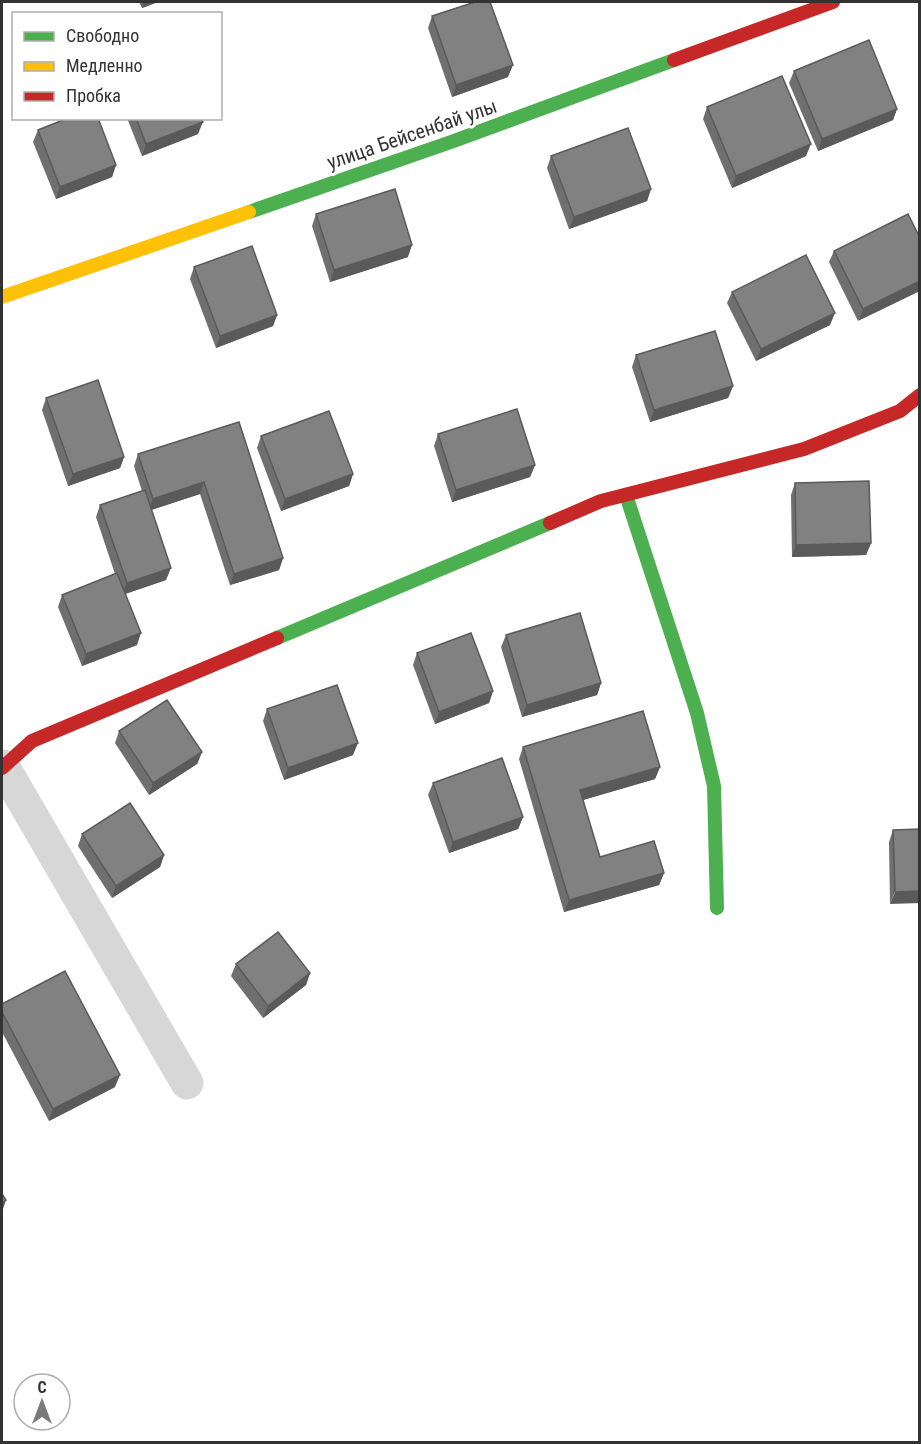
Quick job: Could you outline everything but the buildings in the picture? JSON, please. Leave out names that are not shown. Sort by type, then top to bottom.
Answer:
[{"type":"street","name":"улица Бейсенбай улы","points":[[2,297],[451,142],[833,2]]},
{"type":"street","points":[[188,1083],[2,767],[32,741],[601,501],[804,449],[900,411],[920,395]]},
{"type":"street","points":[[626,495],[697,713],[714,786],[717,908]]},
{"type":"traffic: fast","points":[[249,212],[451,142],[674,60]]},
{"type":"traffic: fast","points":[[626,495],[697,713],[714,786],[717,908]]},
{"type":"traffic: fast","points":[[277,638],[550,523]]},
{"type":"traffic: slow","points":[[2,297],[249,212]]},
{"type":"traffic: jam","points":[[674,60],[833,2]]},
{"type":"traffic: jam","points":[[550,523],[601,501],[804,449],[900,411],[920,395]]},
{"type":"traffic: jam","points":[[2,768],[32,741],[277,638]]}]
